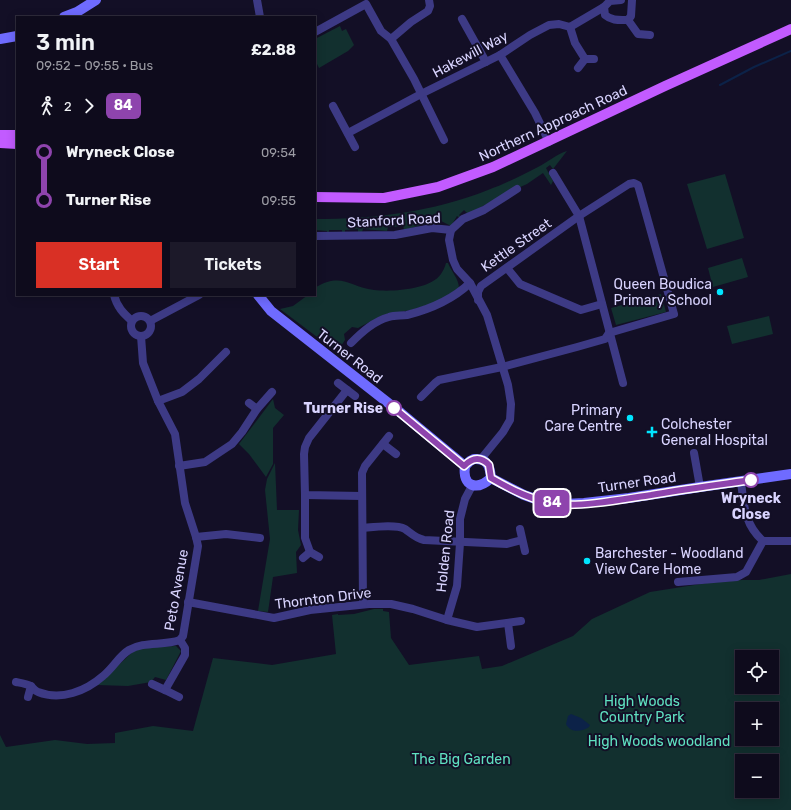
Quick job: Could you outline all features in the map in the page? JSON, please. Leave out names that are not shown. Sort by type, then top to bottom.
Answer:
[{"type":"main road","name":"Northern Approach Road","points":[[316,197],[384,198],[438,187],[493,167],[549,142],[665,86],[791,29]]},
{"type":"main road","points":[[0,135],[16,135]]},
{"type":"main road","points":[[0,143],[16,144]]},
{"type":"street","points":[[78,14],[96,0]]},
{"type":"street","points":[[257,0],[260,16]]},
{"type":"street","points":[[391,39],[411,22],[428,11],[430,6],[429,0]]},
{"type":"street","points":[[585,59],[575,44],[570,28],[604,7],[610,1],[622,0]]},
{"type":"street","points":[[628,20],[631,16],[632,0]]},
{"type":"street","points":[[316,31],[366,4],[381,31],[391,39],[444,140]]},
{"type":"street","points":[[604,7],[605,14],[609,18],[613,20],[628,20]]},
{"type":"street","points":[[462,19],[486,62]]},
{"type":"street","points":[[628,20],[638,34],[650,35]]},
{"type":"street","name":"Hakewill Way","points":[[348,133],[421,94],[500,55],[530,35],[549,25],[559,24],[570,28]]},
{"type":"street","points":[[0,39],[16,37]]},
{"type":"street","points":[[500,55],[535,113],[549,142]]},
{"type":"street","points":[[585,59],[594,59]]},
{"type":"street","points":[[578,68],[585,59]]},
{"type":"street","points":[[333,106],[354,147]]},
{"type":"street","points":[[553,173],[579,216],[623,383]]},
{"type":"street","name":"Kettle Street","points":[[478,300],[478,292],[481,286],[579,216],[629,184],[634,183],[638,185],[674,314],[609,333]]},
{"type":"street","name":"Stanford Road","points":[[481,459],[503,432],[510,420],[511,404],[508,385],[487,315],[470,283],[457,269],[453,260],[450,240],[451,230],[463,219],[484,210],[517,189]]},
{"type":"street","name":"Stanford Road","points":[[316,236],[395,235],[432,228],[451,230]]},
{"type":"street","points":[[507,268],[520,284],[581,310],[602,304]]},
{"type":"street","points":[[351,343],[364,330],[377,322],[389,317],[406,315],[439,304],[459,293],[470,283]]},
{"type":"street","points":[[114,296],[117,304],[124,314],[132,321]]},
{"type":"street","points":[[150,321],[197,296]]},
{"type":"street","name":"Turner Road","points":[[259,296],[271,311],[401,413],[464,466]]},
{"type":"street","points":[[145,316],[150,321],[152,327],[149,333],[138,336],[132,331],[132,321],[135,318],[145,316]]},
{"type":"street","points":[[421,397],[439,380],[502,367],[605,339],[609,333]]},
{"type":"street","name":"Peto Avenue","points":[[16,682],[30,686],[37,692],[62,696],[76,692],[88,686],[104,675],[128,650],[139,645],[161,644],[180,640],[183,636],[198,546],[185,503],[174,434],[158,401],[144,363],[141,336]]},
{"type":"street","points":[[158,401],[182,392],[199,379],[212,363],[226,352]]},
{"type":"street","points":[[338,382],[355,396]]},
{"type":"street","points":[[319,557],[310,552],[305,538],[305,447],[309,438],[347,390]]},
{"type":"street","points":[[178,466],[205,462],[232,444],[248,424],[257,409],[272,392]]},
{"type":"street","points":[[249,403],[257,409]]},
{"type":"street","points":[[363,604],[362,474],[364,466],[389,436]]},
{"type":"street","points":[[383,444],[396,454]]},
{"type":"street","points":[[694,453],[700,487]]},
{"type":"street","points":[[474,459],[481,459],[489,465],[491,478],[481,486],[472,486],[464,477],[464,466],[474,459]]},
{"type":"street","name":"Turner Road","points":[[491,478],[541,501],[565,504],[584,504],[791,474]]},
{"type":"street","points":[[741,482],[745,512],[748,522],[755,534],[763,541],[791,541]]},
{"type":"street","name":"Holden Road","points":[[447,620],[457,586],[460,519],[465,499],[472,486]]},
{"type":"street","points":[[305,495],[362,496]]},
{"type":"street","points":[[363,528],[393,527],[404,529],[417,539],[507,544],[522,540]]},
{"type":"street","points":[[520,530],[525,551]]},
{"type":"street","points":[[196,537],[226,534],[247,540],[260,538]]},
{"type":"street","points":[[678,582],[737,577],[746,572],[763,541]]},
{"type":"street","points":[[303,558],[310,552]]},
{"type":"street","name":"Thornton Drive","points":[[188,602],[274,618],[310,610],[363,604],[391,604],[478,627],[522,621]]},
{"type":"street","points":[[508,623],[511,646]]},
{"type":"street","points":[[166,690],[185,655],[185,648],[180,640]]},
{"type":"street","points":[[152,684],[179,697]]},
{"type":"street","points":[[28,697],[30,686]]},
{"type":"green space","points":[[340,26],[342,31],[346,29],[354,45],[348,51],[319,68],[316,62],[316,38]]},
{"type":"green space","points":[[567,151],[553,169],[550,165],[546,168],[553,181],[551,185],[543,173],[527,184],[468,214],[464,210],[459,215],[462,218],[461,219],[457,216],[451,226],[437,219],[436,225],[430,226],[429,223],[404,230],[403,225],[388,227],[387,231],[363,229],[362,232],[358,232],[358,229],[345,230],[345,233],[342,233],[342,230],[329,230],[329,234],[327,234],[327,231],[316,230],[316,219],[359,218],[403,213],[467,198],[507,182],[538,167]]},
{"type":"green space","points":[[725,174],[744,238],[707,249],[687,184]]},
{"type":"green space","points":[[742,258],[748,277],[713,287],[708,268]]},
{"type":"green space","points":[[446,263],[448,263],[456,278],[459,288],[437,302],[411,310],[383,315],[358,328],[352,327],[344,334],[345,340],[337,352],[280,309],[293,306],[307,296],[316,296],[316,287],[325,283],[333,281],[346,282],[381,291],[410,289],[428,284],[436,279],[445,267]]},
{"type":"green space","points":[[661,294],[666,312],[616,325],[611,308]]},
{"type":"green space","points":[[769,316],[773,334],[732,344],[727,326]]},
{"type":"green space","points":[[273,399],[275,408],[284,415],[273,428],[273,464],[266,477],[249,454],[239,444]]},
{"type":"green space","points":[[275,463],[277,510],[299,510],[298,530],[301,545],[296,552],[297,573],[273,577],[268,612],[258,611],[270,539],[265,490],[267,479]]},
{"type":"green space","name":"High Woods Country Park","points":[[791,574],[791,810],[0,810],[0,735],[6,747],[55,740],[87,744],[115,743],[115,733],[153,726],[193,731],[213,658],[272,665],[336,654],[332,615],[354,614],[374,609],[383,609],[383,611],[389,612],[391,638],[409,665],[479,656],[482,669],[502,666],[573,636],[592,619],[650,592],[707,583],[759,580]]},
{"type":"green space","points":[[176,646],[181,651],[166,680],[155,677],[151,682],[128,686],[97,685],[137,648]]},
{"type":"water","points":[[571,714],[581,718],[590,725],[589,727],[580,731],[570,729],[566,724],[568,716]]},
{"type":"waterway","points":[[720,85],[754,67],[791,51]]},
{"type":"bus line","name":"84","points":[[394,408],[464,466],[474,459],[479,458],[486,461],[491,469],[491,478],[524,495],[541,501],[558,504],[584,504],[751,480]]},
{"type":"place","name":"Queen Boudica Primary School","points":[[720,292]]},
{"type":"place","name":"Turner Rise","points":[[394,408]]},
{"type":"place","name":"Primary Care Centre","points":[[630,418]]},
{"type":"place","name":"Colchester General Hospital","points":[[652,432]]},
{"type":"place","name":"Wryneck Close","points":[[751,480]]},
{"type":"place","name":"Barchester - Woodland View Care Home","points":[[587,561]]},
{"type":"park label","name":"High Woods woodland","points":[[659,741]]},
{"type":"park label","name":"The Big Garden","points":[[461,759]]}]
